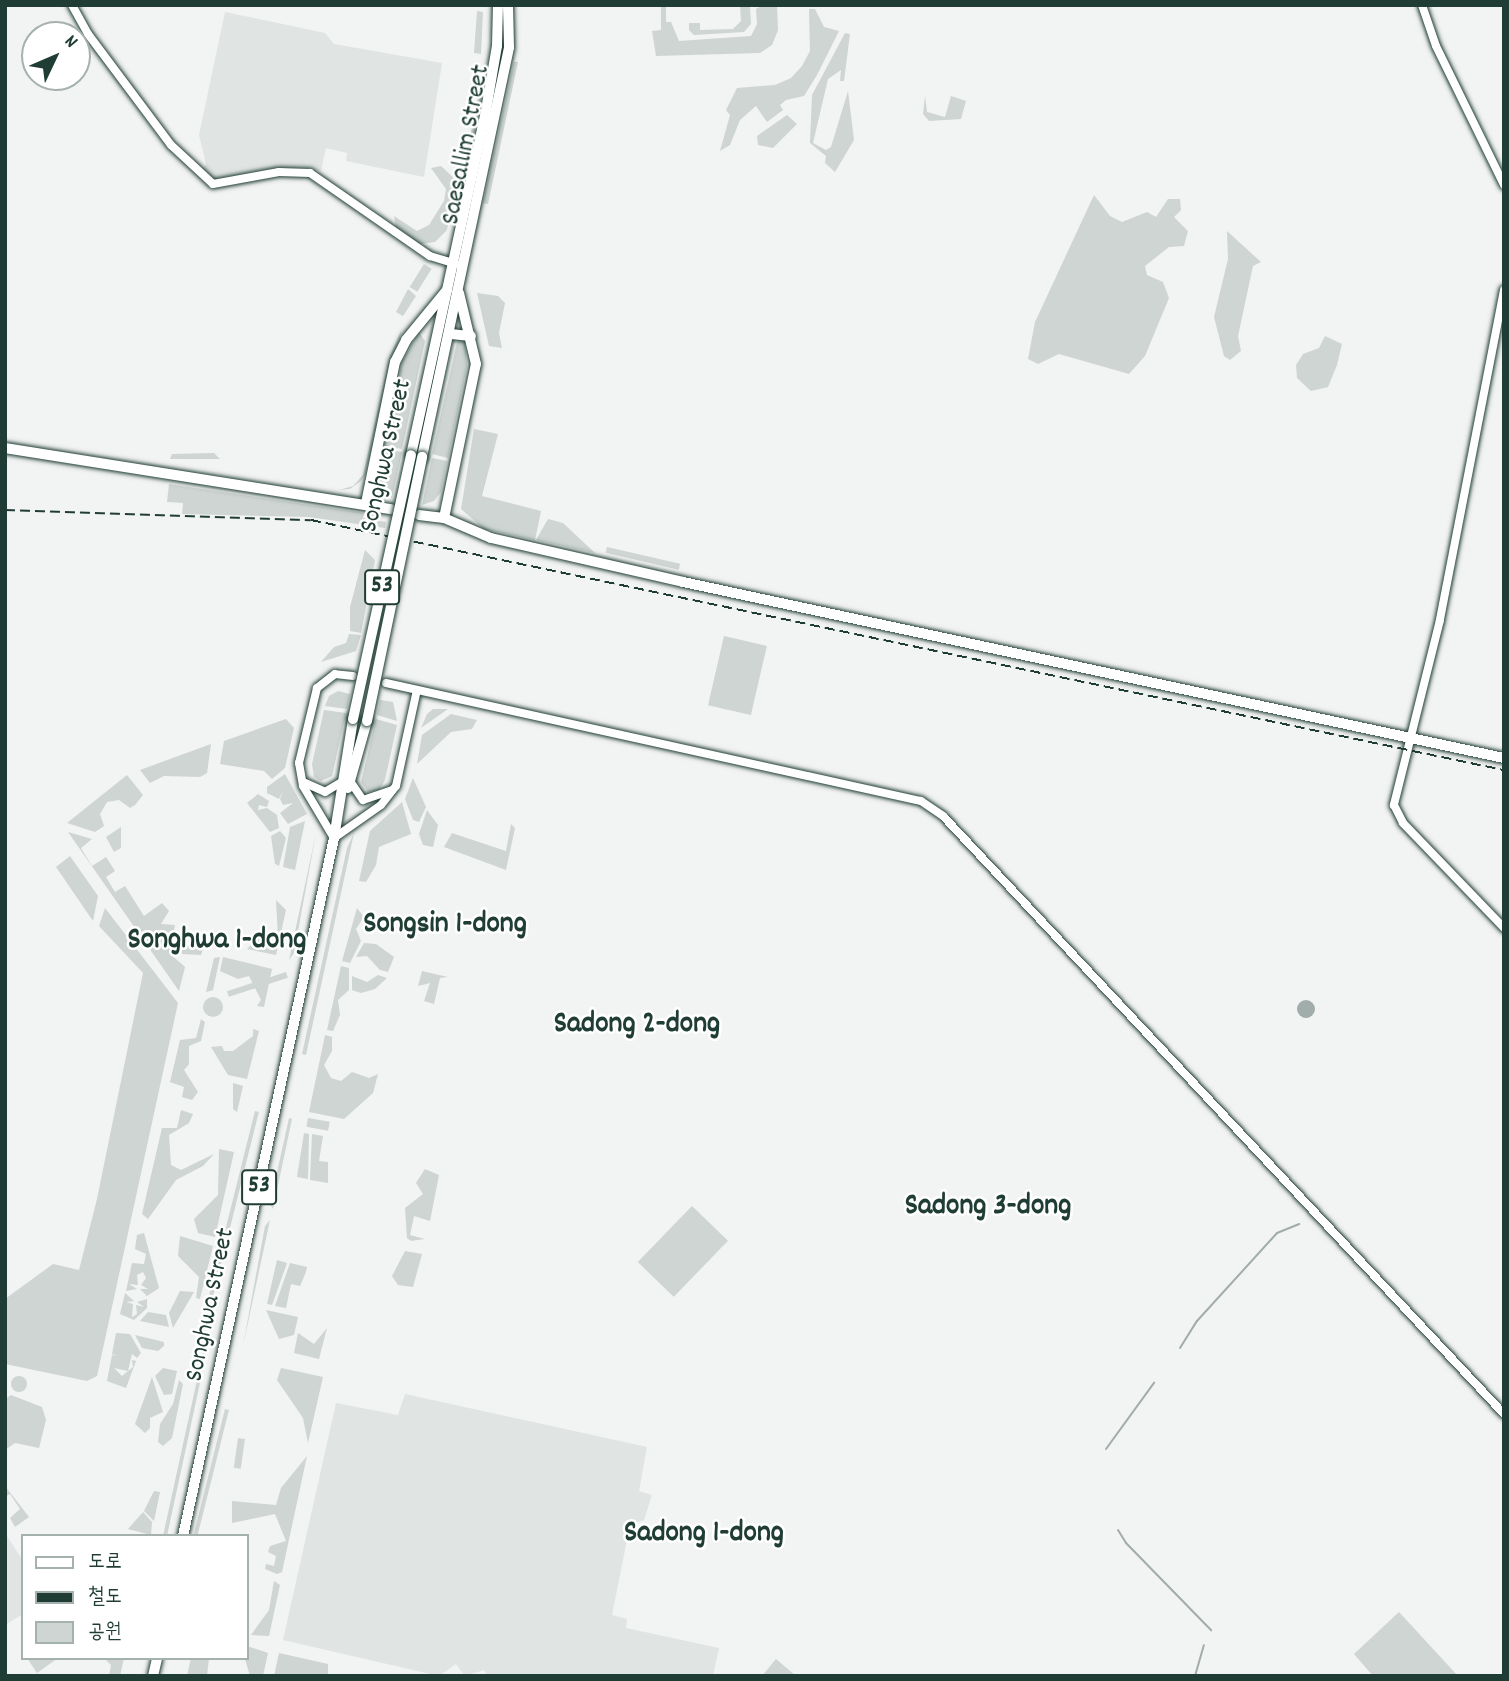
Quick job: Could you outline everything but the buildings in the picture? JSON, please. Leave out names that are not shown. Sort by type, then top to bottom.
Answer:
[{"type":"main road","name":"Saesallim Street","points":[[447,290],[485,116],[497,46],[498,5]]},
{"type":"main road","name":"Saesallim Street","points":[[460,293],[509,47],[508,5]]},
{"type":"main road","points":[[366,503],[395,362],[416,326],[447,290]]},
{"type":"main road","name":"Songhwa Street","points":[[183,1534],[347,780],[367,721],[447,290]]},
{"type":"main road","points":[[444,518],[476,365],[460,293]]},
{"type":"main road","name":"Songhwa Street","points":[[347,780],[353,719],[460,293]]},
{"type":"main road","points":[[416,326],[438,333]]},
{"type":"main road","points":[[451,334],[471,336]]},
{"type":"main road","points":[[5,448],[391,509]]},
{"type":"main road","points":[[419,515],[444,518],[517,544],[1504,758]]},
{"type":"street","points":[[72,5],[88,34],[171,145],[213,184],[296,171],[321,176],[430,256],[466,265]]},
{"type":"street","points":[[1423,5],[1435,43],[1504,185]]},
{"type":"street","points":[[1504,290],[1448,580],[1394,800],[1397,815],[1504,928]]},
{"type":"street","points":[[354,676],[335,674],[317,688],[299,763],[301,781],[334,838],[382,804],[396,786],[417,690]]},
{"type":"street","points":[[386,683],[921,801],[943,816],[1504,1414]]},
{"type":"street","points":[[301,781],[325,792],[347,780],[357,796],[370,801],[396,786]]},
{"type":"shaded area","points":[[225,12],[325,33],[334,44],[442,63],[424,177],[346,161],[347,153],[326,148],[321,171],[306,168],[217,183],[202,169],[206,164],[199,135]]},
{"type":"shaded area","points":[[1306,1000],[1312,1003],[1315,1009],[1312,1015],[1306,1018],[1300,1015],[1297,1009],[1300,1003]]},
{"type":"shaded area","points":[[405,1394],[647,1447],[639,1491],[652,1495],[644,1520],[630,1525],[612,1615],[627,1619],[626,1628],[719,1648],[713,1676],[488,1676],[484,1670],[465,1676],[456,1664],[439,1676],[283,1640],[336,1403],[398,1415]]},
{"type":"shaded area","points":[[5,1533],[21,1558],[21,1615],[5,1625]]},
{"type":"green space","points":[[661,5],[666,5],[666,22],[671,22],[679,41],[751,36],[757,24],[756,9],[763,5],[777,5],[778,30],[772,45],[760,53],[656,56],[652,31],[661,30]]},
{"type":"green space","points":[[740,5],[750,7],[751,24],[744,32],[694,35],[689,30],[689,23],[700,23],[700,30],[733,29],[741,21]]},
{"type":"green space","points":[[809,9],[815,9],[824,27],[839,31],[804,96],[786,100],[780,105],[783,110],[767,122],[756,106],[740,120],[730,145],[720,151],[730,115],[726,110],[737,88],[775,85],[791,78],[802,66],[810,51]]},
{"type":"green space","points":[[477,11],[483,12],[481,54],[474,53]]},
{"type":"green space","points":[[845,33],[850,34],[844,81],[840,81],[841,70],[828,79],[813,143],[826,150],[831,147],[848,91],[854,140],[835,172],[825,163],[826,156],[810,143],[812,95]]},
{"type":"green space","points":[[514,62],[518,62],[488,204],[483,203]]},
{"type":"green space","points":[[484,67],[488,73],[464,177],[465,162]]},
{"type":"green space","points":[[925,96],[927,112],[945,117],[951,96],[966,101],[961,119],[929,121],[923,114]]},
{"type":"green space","points":[[787,115],[797,124],[773,148],[758,145],[757,136]]},
{"type":"green space","points":[[441,166],[456,180],[447,230],[435,242],[420,244],[396,227],[394,216],[417,231],[429,225],[444,201],[446,189],[431,168]]},
{"type":"green space","points":[[1094,195],[1110,216],[1122,222],[1147,212],[1156,217],[1168,199],[1180,199],[1181,210],[1174,217],[1188,231],[1184,246],[1169,247],[1145,266],[1147,275],[1163,282],[1169,298],[1145,356],[1129,374],[1059,354],[1038,364],[1028,359],[1035,322]]},
{"type":"green space","points":[[1227,231],[1261,262],[1253,266],[1238,336],[1241,351],[1230,360],[1224,356],[1214,317],[1228,259]]},
{"type":"green space","points":[[424,264],[432,269],[417,292],[410,287]]},
{"type":"green space","points":[[408,289],[416,296],[403,316],[396,312]]},
{"type":"green space","points":[[477,293],[498,296],[505,303],[499,333],[502,348],[489,346]]},
{"type":"green space","points":[[402,329],[365,475],[350,489],[339,490],[353,486],[363,475],[390,356]]},
{"type":"green space","points":[[419,332],[425,341],[402,449],[384,446],[402,362]]},
{"type":"green space","points":[[1325,336],[1342,344],[1337,365],[1328,387],[1311,391],[1297,378],[1296,365],[1303,354],[1319,348]]},
{"type":"green space","points":[[458,338],[465,342],[467,366],[448,458],[432,454]]},
{"type":"green space","points":[[474,429],[498,434],[482,496],[541,511],[535,540],[484,529],[461,509]]},
{"type":"green space","points":[[383,449],[402,452],[392,498],[383,493],[377,483]]},
{"type":"green space","points":[[214,453],[220,459],[170,459],[172,454]]},
{"type":"green space","points":[[432,458],[447,461],[441,492],[434,501],[422,505]]},
{"type":"green space","points":[[169,484],[364,513],[363,518],[386,522],[385,528],[309,517],[182,514],[183,503],[167,502]]},
{"type":"green space","points":[[548,519],[563,523],[595,553],[536,540]]},
{"type":"green space","points":[[607,547],[680,564],[679,570],[606,553]]},
{"type":"green space","points":[[365,550],[375,560],[361,633],[350,631],[350,607]]},
{"type":"green space","points":[[349,634],[361,635],[356,651],[321,662],[334,647],[346,643]]},
{"type":"green space","points":[[724,636],[767,646],[751,715],[708,705]]},
{"type":"green space","points":[[338,691],[350,694],[347,709],[325,706],[329,696]]},
{"type":"green space","points":[[380,700],[393,702],[397,721],[377,715]]},
{"type":"green space","points":[[433,709],[448,709],[421,728],[427,714]]},
{"type":"green space","points":[[324,710],[346,713],[332,776],[321,781],[314,777],[312,764]]},
{"type":"green space","points":[[451,714],[477,720],[472,729],[451,732],[417,764],[422,735]]},
{"type":"green space","points":[[286,719],[294,728],[285,768],[272,779],[264,771],[220,764],[224,741]]},
{"type":"green space","points":[[376,719],[397,725],[385,780],[379,790],[368,792],[361,782]]},
{"type":"green space","points":[[211,744],[207,773],[200,777],[164,776],[150,783],[140,770]]},
{"type":"green space","points":[[285,774],[307,814],[288,824],[280,813],[293,803],[283,805],[280,799],[283,790],[279,799],[267,793],[267,787]]},
{"type":"green space","points":[[127,775],[143,795],[135,805],[130,808],[119,800],[107,802],[100,814],[104,826],[95,832],[67,823]]},
{"type":"green space","points":[[413,778],[426,807],[419,822],[413,820],[405,799]]},
{"type":"green space","points":[[258,794],[269,801],[267,807],[259,805],[258,810],[267,808],[277,815],[279,828],[270,832],[247,803]]},
{"type":"green space","points":[[402,802],[411,834],[379,847],[376,865],[366,882],[359,881],[370,831]]},
{"type":"green space","points":[[427,810],[438,825],[433,847],[423,845],[419,834]]},
{"type":"green space","points":[[305,821],[295,870],[283,867],[290,827]]},
{"type":"green space","points":[[511,824],[515,828],[506,870],[444,847],[452,833],[506,851]]},
{"type":"green space","points":[[121,827],[121,848],[114,852],[106,837]]},
{"type":"green space","points":[[280,831],[286,838],[279,866],[275,864],[271,836]]},
{"type":"green space","points":[[68,832],[92,839],[81,848],[92,866],[106,857],[115,871],[106,877],[115,892],[125,886],[144,916],[162,903],[169,911],[161,924],[175,925],[169,953],[185,967],[179,991]]},
{"type":"green space","points":[[316,833],[294,953],[289,960]]},
{"type":"green space","points":[[354,833],[306,1055],[302,1054],[347,848]]},
{"type":"green space","points":[[70,856],[98,896],[93,921],[56,867]]},
{"type":"green space","points":[[276,900],[286,910],[276,955],[247,949],[260,936],[270,944],[278,938]]},
{"type":"green space","points":[[105,908],[178,1003],[97,1376],[87,1381],[5,1364],[5,1299],[53,1264],[79,1270],[97,1199],[143,973],[99,926]]},
{"type":"green space","points":[[357,908],[364,917],[356,929],[361,941],[350,963],[342,961]]},
{"type":"green space","points":[[364,943],[376,944],[394,957],[388,972],[380,970],[367,956],[356,957]]},
{"type":"green space","points":[[180,944],[203,949],[201,955],[182,954]]},
{"type":"green space","points":[[220,957],[213,990],[206,992],[214,958]]},
{"type":"green space","points":[[223,957],[272,969],[264,1007],[257,1006],[261,1000],[249,976],[238,979],[220,971]]},
{"type":"green space","points":[[341,966],[349,968],[349,990],[338,1000],[340,1015],[333,1031],[327,1030]]},
{"type":"green space","points":[[422,971],[448,977],[440,978],[434,1004],[424,1001],[430,983],[418,986]]},
{"type":"green space","points":[[286,972],[288,978],[229,997],[227,991]]},
{"type":"green space","points":[[378,975],[387,978],[375,989],[361,993],[352,990],[352,976],[367,982]]},
{"type":"green space","points":[[209,997],[217,997],[223,1007],[217,1017],[209,1017],[203,1011],[203,1003]]},
{"type":"green space","points":[[201,1019],[205,1022],[201,1041],[189,1046],[189,1064],[184,1070],[198,1092],[192,1100],[182,1097],[184,1087],[170,1082],[180,1040],[196,1038]]},
{"type":"green space","points":[[253,1029],[259,1031],[247,1079],[228,1075],[211,1047],[222,1046],[224,1051],[233,1051],[253,1036]]},
{"type":"green space","points":[[325,1035],[332,1037],[332,1051],[324,1065],[331,1078],[341,1081],[352,1072],[369,1078],[378,1074],[373,1093],[344,1119],[309,1112]]},
{"type":"green space","points":[[233,1083],[243,1086],[237,1112],[233,1109]]},
{"type":"green space","points":[[181,1110],[193,1114],[189,1123],[169,1135],[171,1165],[181,1170],[214,1154],[203,1166],[176,1180],[148,1219],[142,1214],[162,1128],[177,1128]]},
{"type":"green space","points":[[255,1111],[259,1112],[203,1336],[199,1335]]},
{"type":"green space","points":[[289,1118],[292,1119],[273,1209],[270,1204]]},
{"type":"green space","points":[[308,1118],[330,1122],[328,1131],[306,1127]]},
{"type":"green space","points":[[304,1133],[309,1134],[308,1179],[297,1177]]},
{"type":"green space","points":[[312,1134],[323,1136],[319,1161],[328,1162],[328,1183],[310,1180]]},
{"type":"green space","points":[[219,1149],[234,1152],[215,1237],[198,1233],[194,1219],[218,1195]]},
{"type":"green space","points":[[425,1169],[439,1175],[430,1221],[414,1216],[410,1235],[425,1239],[411,1241],[407,1238],[405,1208],[423,1194],[416,1183]]},
{"type":"green space","points":[[692,1206],[728,1241],[674,1297],[638,1262]]},
{"type":"green space","points":[[270,1220],[243,1346],[265,1226]]},
{"type":"green space","points":[[144,1233],[159,1288],[147,1296],[140,1289],[148,1289],[141,1285],[146,1278],[143,1272],[137,1275],[138,1285],[129,1284],[137,1289],[126,1291],[132,1263],[144,1264],[146,1254],[135,1249],[137,1235]]},
{"type":"green space","points":[[180,1236],[213,1246],[200,1299],[196,1298],[199,1277],[178,1256]]},
{"type":"green space","points":[[405,1251],[422,1254],[413,1287],[398,1285],[392,1276]]},
{"type":"green space","points":[[277,1260],[287,1263],[272,1305],[267,1304]]},
{"type":"green space","points":[[290,1263],[307,1267],[306,1272],[300,1286],[291,1284],[286,1308],[275,1306]]},
{"type":"green space","points":[[180,1291],[194,1292],[173,1328],[169,1313]]},
{"type":"green space","points":[[125,1293],[134,1301],[126,1302],[133,1304],[132,1317],[137,1314],[136,1305],[144,1307],[137,1302],[147,1299],[147,1308],[134,1320],[120,1314]]},
{"type":"green space","points":[[266,1310],[298,1317],[294,1335],[279,1339]]},
{"type":"green space","points":[[148,1312],[166,1315],[169,1327],[140,1321]]},
{"type":"green space","points":[[327,1328],[319,1359],[294,1353],[298,1333],[314,1344]]},
{"type":"green space","points":[[116,1333],[130,1334],[141,1353],[137,1358],[132,1354],[128,1371],[114,1368],[122,1376],[133,1367],[132,1360],[136,1361],[126,1388],[107,1381],[112,1355],[117,1356],[112,1354]]},
{"type":"green space","points":[[135,1335],[164,1342],[164,1346],[158,1351],[142,1348]]},
{"type":"green space","points":[[204,1348],[206,1355],[167,1534],[163,1534]]},
{"type":"green space","points":[[163,1368],[177,1371],[172,1394],[164,1395],[155,1376]]},
{"type":"green space","points":[[281,1368],[323,1377],[308,1443],[303,1418],[277,1380]]},
{"type":"green space","points":[[16,1376],[22,1376],[27,1384],[25,1390],[16,1392],[11,1387],[11,1381]]},
{"type":"green space","points":[[152,1377],[163,1412],[150,1418],[150,1428],[145,1433],[135,1424]]},
{"type":"green space","points":[[179,1380],[183,1384],[172,1438],[163,1446],[158,1442],[160,1424],[173,1404]]},
{"type":"green space","points":[[11,1395],[42,1407],[46,1420],[39,1448],[15,1443],[5,1450],[5,1399]]},
{"type":"green space","points":[[225,1409],[229,1410],[198,1534],[194,1534]]},
{"type":"green space","points":[[238,1438],[245,1439],[241,1469],[234,1468]]},
{"type":"green space","points":[[307,1456],[282,1572],[277,1574],[265,1569],[266,1564],[274,1566],[276,1556],[268,1552],[270,1546],[286,1541],[275,1514],[232,1523],[232,1501],[276,1505],[281,1488]]},
{"type":"green space","points":[[5,1486],[29,1517],[15,1527],[10,1518],[20,1509],[10,1494],[5,1497]]},
{"type":"green space","points":[[154,1491],[160,1492],[154,1521],[144,1511]]},
{"type":"green space","points":[[143,1512],[152,1522],[151,1534],[128,1529]]},
{"type":"green space","points":[[274,1581],[280,1585],[269,1636],[251,1635],[269,1610]]},
{"type":"green space","points":[[1399,1612],[1458,1676],[1373,1676],[1354,1654]]},
{"type":"green space","points":[[248,1646],[268,1653],[263,1676],[250,1676],[245,1660],[248,1660]]},
{"type":"green space","points":[[279,1653],[328,1664],[328,1676],[274,1676]]},
{"type":"green space","points":[[776,1659],[796,1676],[762,1676]]},
{"type":"green space","points":[[28,1660],[55,1660],[37,1673]]},
{"type":"green space","points":[[106,1660],[124,1660],[120,1676],[109,1676],[111,1665]]},
{"type":"green space","points":[[191,1660],[209,1660],[207,1676],[187,1676]]},
{"type":"waterway","points":[[1180,1348],[1197,1321],[1277,1233],[1299,1224]]},
{"type":"waterway","points":[[1106,1449],[1154,1383]]},
{"type":"waterway","points":[[1118,1530],[1126,1543],[1211,1630]]},
{"type":"waterway","points":[[1195,1676],[1204,1645]]},
{"type":"railway","points":[[5,510],[311,520],[1504,770]]},
{"type":"district","name":"Songsin 1-dong","points":[[445,926]]},
{"type":"district","name":"Songhwa 1-dong","points":[[217,942]]},
{"type":"district","name":"Sadong 2-dong","points":[[637,1026]]},
{"type":"district","name":"Sadong 3-dong","points":[[988,1208]]},
{"type":"district","name":"Sadong 1-dong","points":[[704,1535]]}]
